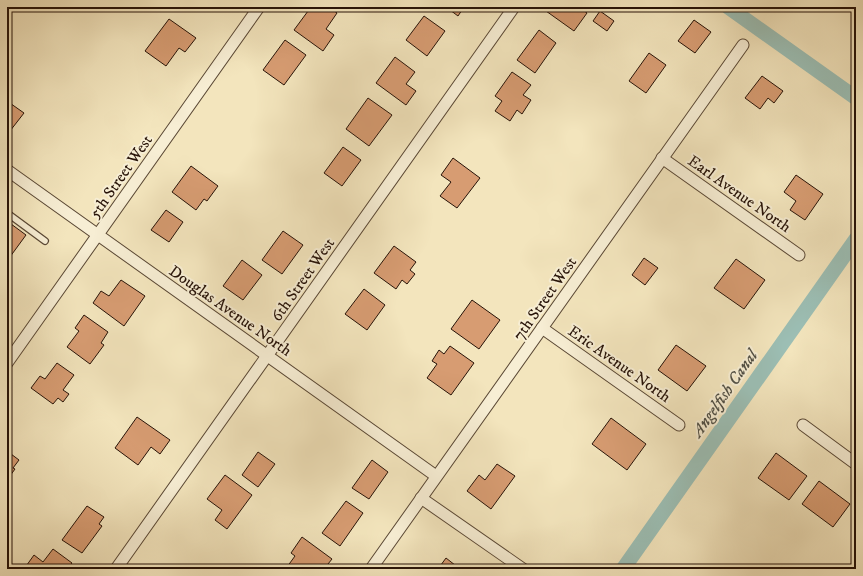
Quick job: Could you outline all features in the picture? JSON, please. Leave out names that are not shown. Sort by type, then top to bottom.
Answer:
[{"type":"street","name":"5th Street West","points":[[7,363],[259,7]]},
{"type":"street","name":"6th Street West","points":[[116,569],[514,7]]},
{"type":"street","name":"7th Street West","points":[[371,569],[743,45]]},
{"type":"street","name":"Earl Avenue North","points":[[662,158],[799,255]]},
{"type":"street","name":"Douglas Avenue North","points":[[7,170],[436,476]]},
{"type":"street","name":"Eric Avenue North","points":[[542,328],[679,425]]},
{"type":"street","points":[[803,425],[856,464]]},
{"type":"street","points":[[421,498],[523,569]]},
{"type":"lane","points":[[7,213],[45,241]]},
{"type":"building","points":[[311,7],[329,7],[337,13],[326,29],[334,35],[323,51],[294,30]]},
{"type":"building","points":[[446,7],[464,7],[458,16]]},
{"type":"building","points":[[549,7],[579,7],[587,13],[574,31],[546,11]]},
{"type":"building","points":[[600,11],[614,21],[607,31],[593,21]]},
{"type":"building","points":[[424,16],[445,31],[427,56],[406,40]]},
{"type":"building","points":[[169,19],[196,38],[185,52],[179,48],[166,66],[145,51]]},
{"type":"building","points":[[694,20],[711,32],[695,53],[678,41]]},
{"type":"building","points":[[539,30],[556,43],[535,73],[517,60]]},
{"type":"building","points":[[285,40],[306,55],[284,85],[263,70]]},
{"type":"building","points":[[649,53],[666,65],[646,93],[629,81]]},
{"type":"building","points":[[395,57],[415,72],[406,84],[416,91],[406,105],[376,83]]},
{"type":"building","points":[[512,72],[531,85],[523,95],[531,100],[522,114],[517,110],[510,121],[495,111],[502,101],[495,96]]},
{"type":"building","points":[[762,76],[783,91],[774,103],[768,98],[760,109],[745,98]]},
{"type":"building","points":[[368,98],[392,115],[369,146],[346,129]]},
{"type":"building","points":[[7,101],[24,113],[10,131],[7,129]]},
{"type":"building","points":[[343,147],[361,160],[342,186],[324,173]]},
{"type":"building","points":[[453,158],[480,178],[457,208],[440,196],[451,182],[441,175]]},
{"type":"building","points":[[191,166],[218,186],[207,201],[204,199],[196,210],[172,192]]},
{"type":"building","points":[[796,175],[823,194],[805,220],[790,210],[796,201],[784,192]]},
{"type":"building","points":[[166,210],[183,222],[169,242],[151,230]]},
{"type":"building","points":[[7,221],[26,235],[7,261]]},
{"type":"building","points":[[283,231],[303,245],[282,274],[262,260]]},
{"type":"building","points":[[394,246],[416,262],[410,270],[415,274],[407,284],[402,280],[396,289],[374,273]]},
{"type":"building","points":[[644,258],[658,268],[645,285],[632,275]]},
{"type":"building","points":[[736,259],[765,280],[744,309],[714,288]]},
{"type":"building","points":[[242,260],[262,275],[243,300],[223,286]]},
{"type":"building","points":[[121,280],[145,296],[124,326],[93,303],[101,291],[109,296]]},
{"type":"building","points":[[364,289],[385,305],[367,330],[345,314]]},
{"type":"building","points":[[472,300],[500,320],[479,349],[451,329]]},
{"type":"building","points":[[84,315],[108,332],[101,343],[104,345],[90,364],[67,347],[79,331],[75,328]]},
{"type":"building","points":[[676,345],[706,366],[687,391],[658,370]]},
{"type":"building","points":[[450,346],[474,363],[451,395],[427,378],[437,364],[432,361],[439,350],[444,354]]},
{"type":"building","points":[[57,363],[74,375],[63,390],[69,394],[63,402],[58,398],[53,404],[31,388],[40,376],[45,379]]},
{"type":"building","points":[[137,417],[170,440],[160,454],[151,447],[138,465],[115,448]]},
{"type":"building","points":[[611,418],[646,444],[627,470],[592,444]]},
{"type":"building","points":[[7,451],[19,460],[13,468],[15,469],[7,480]]},
{"type":"building","points":[[258,452],[275,464],[258,487],[242,475]]},
{"type":"building","points":[[776,453],[807,476],[789,500],[758,478]]},
{"type":"building","points":[[372,460],[388,472],[369,499],[352,488]]},
{"type":"building","points":[[497,464],[515,476],[491,509],[467,491],[479,475],[485,480]]},
{"type":"building","points":[[225,475],[252,495],[227,529],[215,520],[222,510],[207,499]]},
{"type":"building","points":[[819,481],[850,504],[833,527],[802,504]]},
{"type":"building","points":[[346,501],[363,513],[340,546],[322,533]]},
{"type":"building","points":[[87,506],[104,517],[99,524],[102,526],[82,553],[62,540]]},
{"type":"building","points":[[302,537],[332,559],[324,569],[290,569],[287,567],[295,556],[291,553]]},
{"type":"building","points":[[53,549],[72,563],[67,569],[24,569],[34,555],[43,562]]},
{"type":"building","points":[[446,558],[460,569],[438,569]]},
{"type":"waterway","points":[[728,7],[856,98]]},
{"type":"waterway","name":"Angelfish Canal","points":[[623,569],[856,239]]}]
